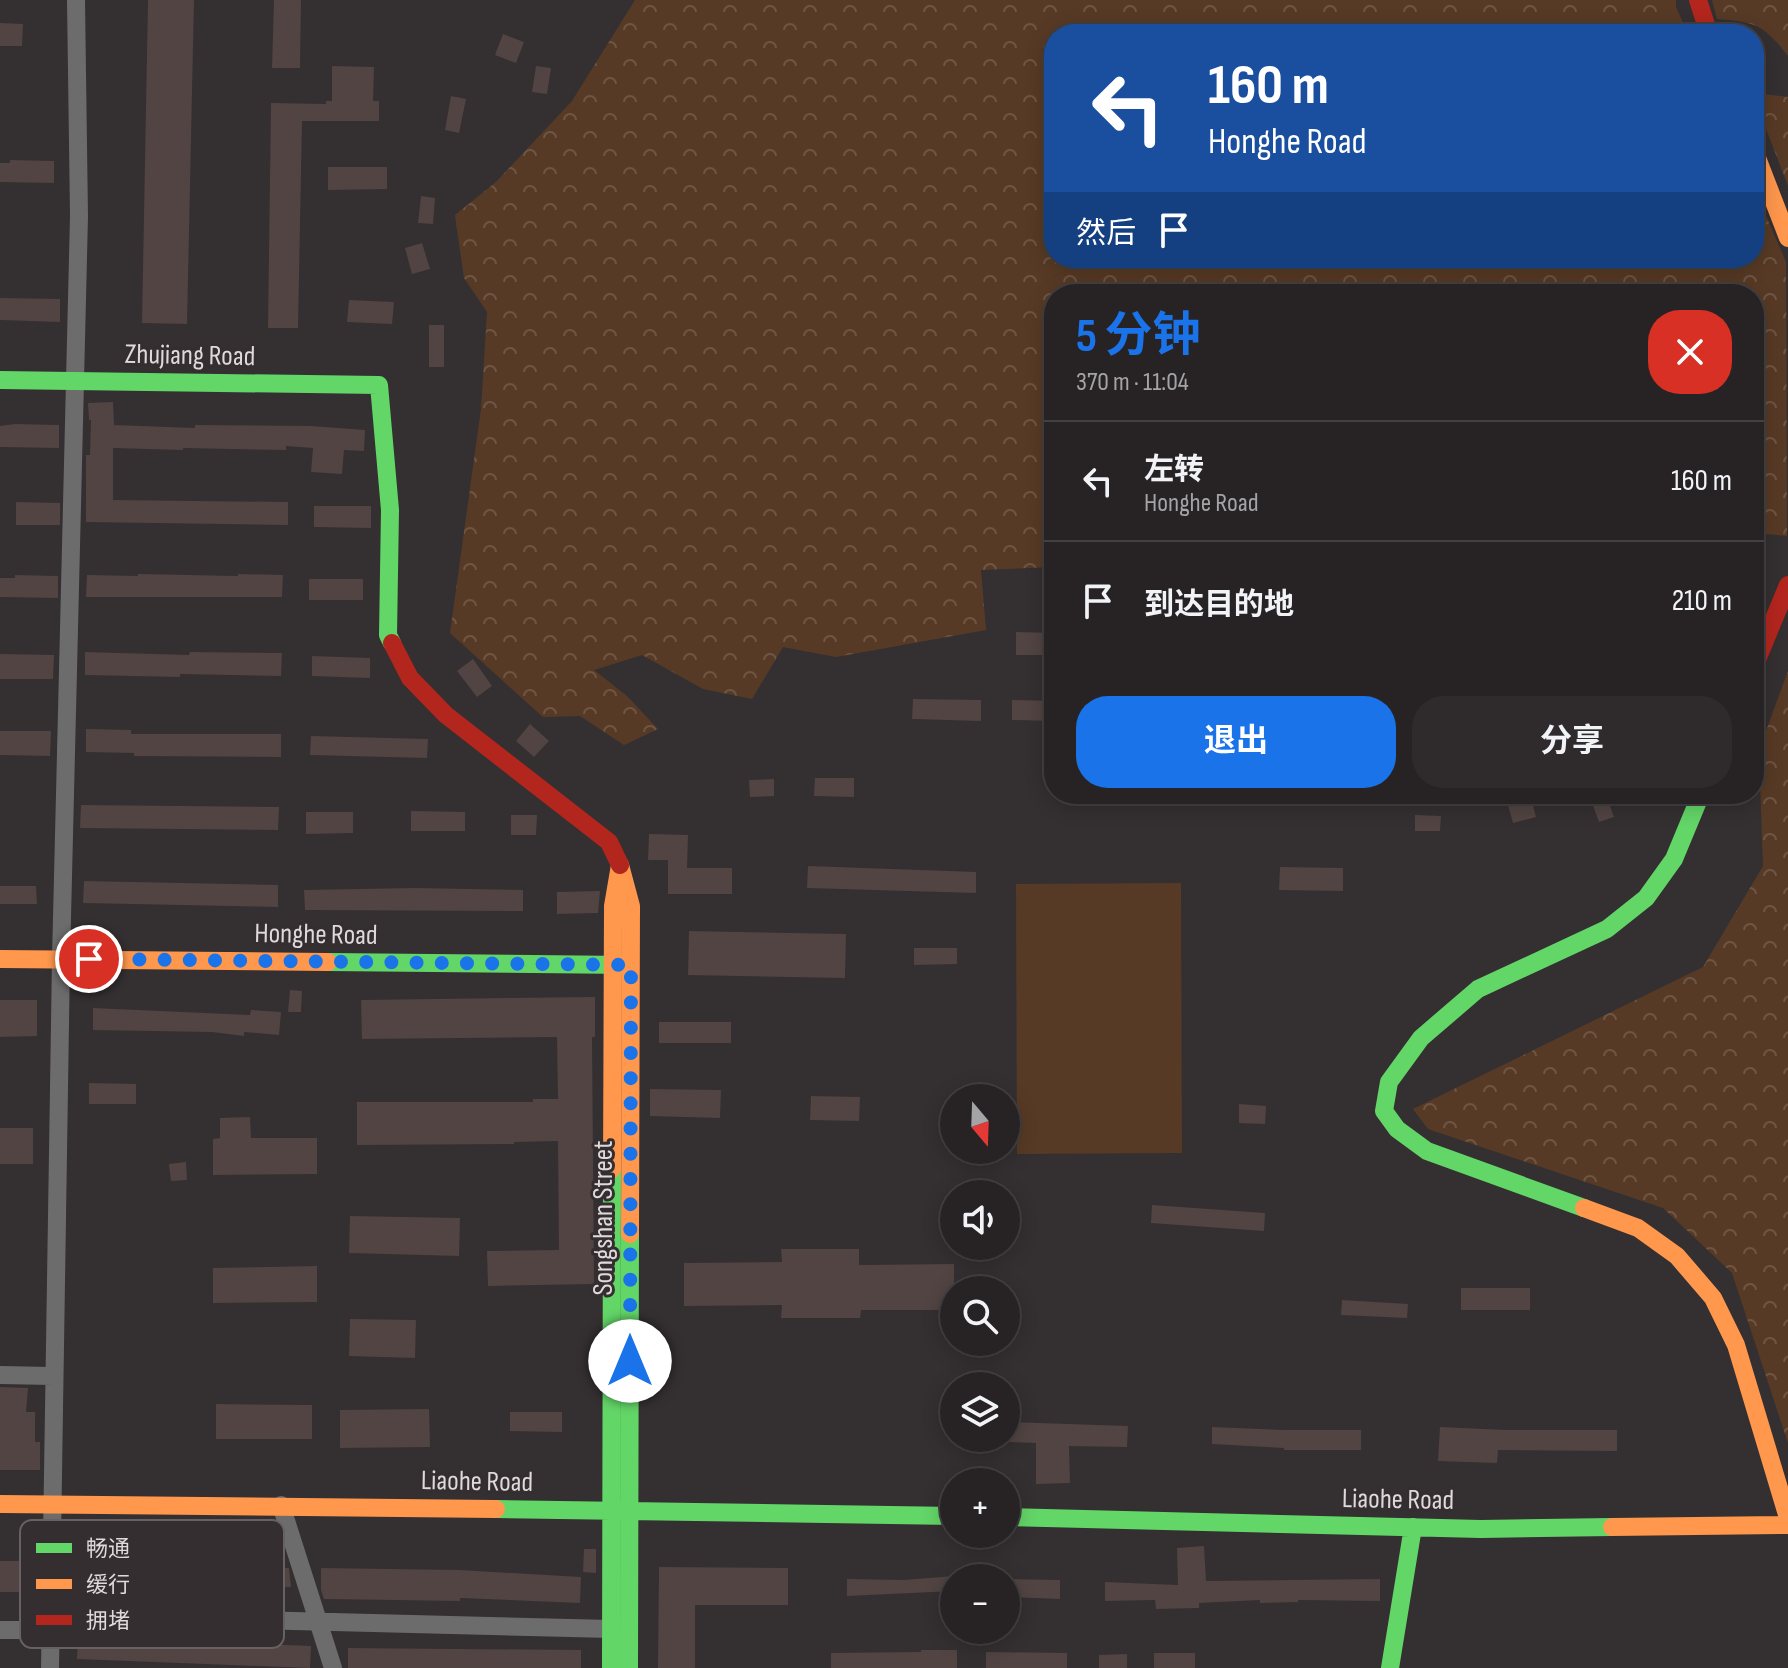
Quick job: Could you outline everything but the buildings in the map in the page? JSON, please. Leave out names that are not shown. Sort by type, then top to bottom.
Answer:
[{"type":"street","points":[[52,1520],[61,959],[79,216],[76,0]]},
{"type":"street","points":[[1698,0],[1706,24]]},
{"type":"street","points":[[1764,176],[1788,238]]},
{"type":"street","name":"Zhujiang Road","points":[[0,380],[379,385],[390,510],[388,635],[410,678],[446,715],[609,842]]},
{"type":"street","points":[[1764,643],[1788,585]]},
{"type":"street","points":[[1697,804],[1674,859],[1646,898],[1607,929],[1478,989],[1421,1038],[1389,1082],[1384,1111],[1397,1129],[1427,1151],[1638,1228],[1677,1256],[1713,1298],[1736,1345],[1788,1518]]},
{"type":"street","name":"Songshan Street","points":[[609,842],[620,865],[631,906],[622,965],[620,1510],[629,1668]]},
{"type":"street","name":"Honghe Road","points":[[0,959],[622,965]]},
{"type":"street","points":[[0,1375],[53,1376]]},
{"type":"street","name":"Liaohe Road","points":[[0,1504],[281,1505],[940,1516]]},
{"type":"street","points":[[281,1505],[333,1668]]},
{"type":"street","name":"Songshan Street","points":[[611,1668],[620,1510]]},
{"type":"street","name":"Liaohe Road","points":[[1020,1517],[1413,1527],[1788,1525]]},
{"type":"street","points":[[1390,1668],[1413,1527]]},
{"type":"street","points":[[284,1622],[611,1629]]},
{"type":"street","points":[[0,1630],[20,1627]]},
{"type":"green space","points":[[635,0],[1676,0],[1684,24],[1044,24],[1044,268],[1764,268],[1764,211],[1786,262],[1787,536],[1764,534],[1764,284],[1044,284],[1044,567],[981,570],[986,630],[836,657],[783,647],[752,699],[703,689],[642,655],[594,670],[627,696],[658,729],[624,745],[580,716],[543,717],[450,633],[481,409],[487,312],[464,278],[455,215],[496,182],[572,101]]},
{"type":"green space","points":[[1712,0],[1788,0],[1788,56],[1764,30],[1764,24],[1717,19]]},
{"type":"green space","points":[[1764,94],[1788,97],[1788,186],[1764,123]]},
{"type":"green space","points":[[1788,671],[1788,1443],[1732,1273],[1663,1208],[1428,1129],[1413,1109],[1703,967],[1763,866],[1761,804],[1764,804],[1764,736]]},
{"type":"green space","points":[[1181,883],[1182,1153],[1020,1154],[1016,884]]},
{"type":"traffic: fast","points":[[0,380],[379,385],[390,510],[388,635],[392,643]]},
{"type":"traffic: fast","points":[[1584,1208],[1427,1151],[1397,1129],[1384,1111],[1389,1082],[1421,1038],[1478,989],[1607,929],[1646,898],[1674,859],[1697,804]]},
{"type":"traffic: fast","points":[[328,962],[629,965]]},
{"type":"traffic: fast","points":[[611,1668],[612,1169]]},
{"type":"traffic: fast","points":[[629,1668],[630,1234]]},
{"type":"traffic: fast","points":[[496,1509],[940,1516]]},
{"type":"traffic: fast","points":[[1020,1517],[1481,1529],[1612,1527]]},
{"type":"traffic: fast","points":[[1390,1668],[1413,1527]]},
{"type":"traffic: slow","points":[[1764,176],[1788,238]]},
{"type":"traffic: slow","points":[[612,1169],[613,906],[620,865],[631,906],[630,1234]]},
{"type":"traffic: slow","points":[[0,959],[328,962]]},
{"type":"traffic: slow","points":[[1584,1208],[1638,1228],[1677,1256],[1713,1298],[1736,1345],[1788,1518]]},
{"type":"traffic: slow","points":[[0,1504],[496,1509]]},
{"type":"traffic: slow","points":[[1612,1527],[1788,1525]]},
{"type":"traffic: jam","points":[[1698,0],[1706,24]]},
{"type":"traffic: jam","points":[[1764,643],[1788,585]]},
{"type":"traffic: jam","points":[[392,643],[410,678],[446,715],[609,842],[620,865]]},
{"type":"route","points":[[89,959],[631,965],[630,1361]]}]
